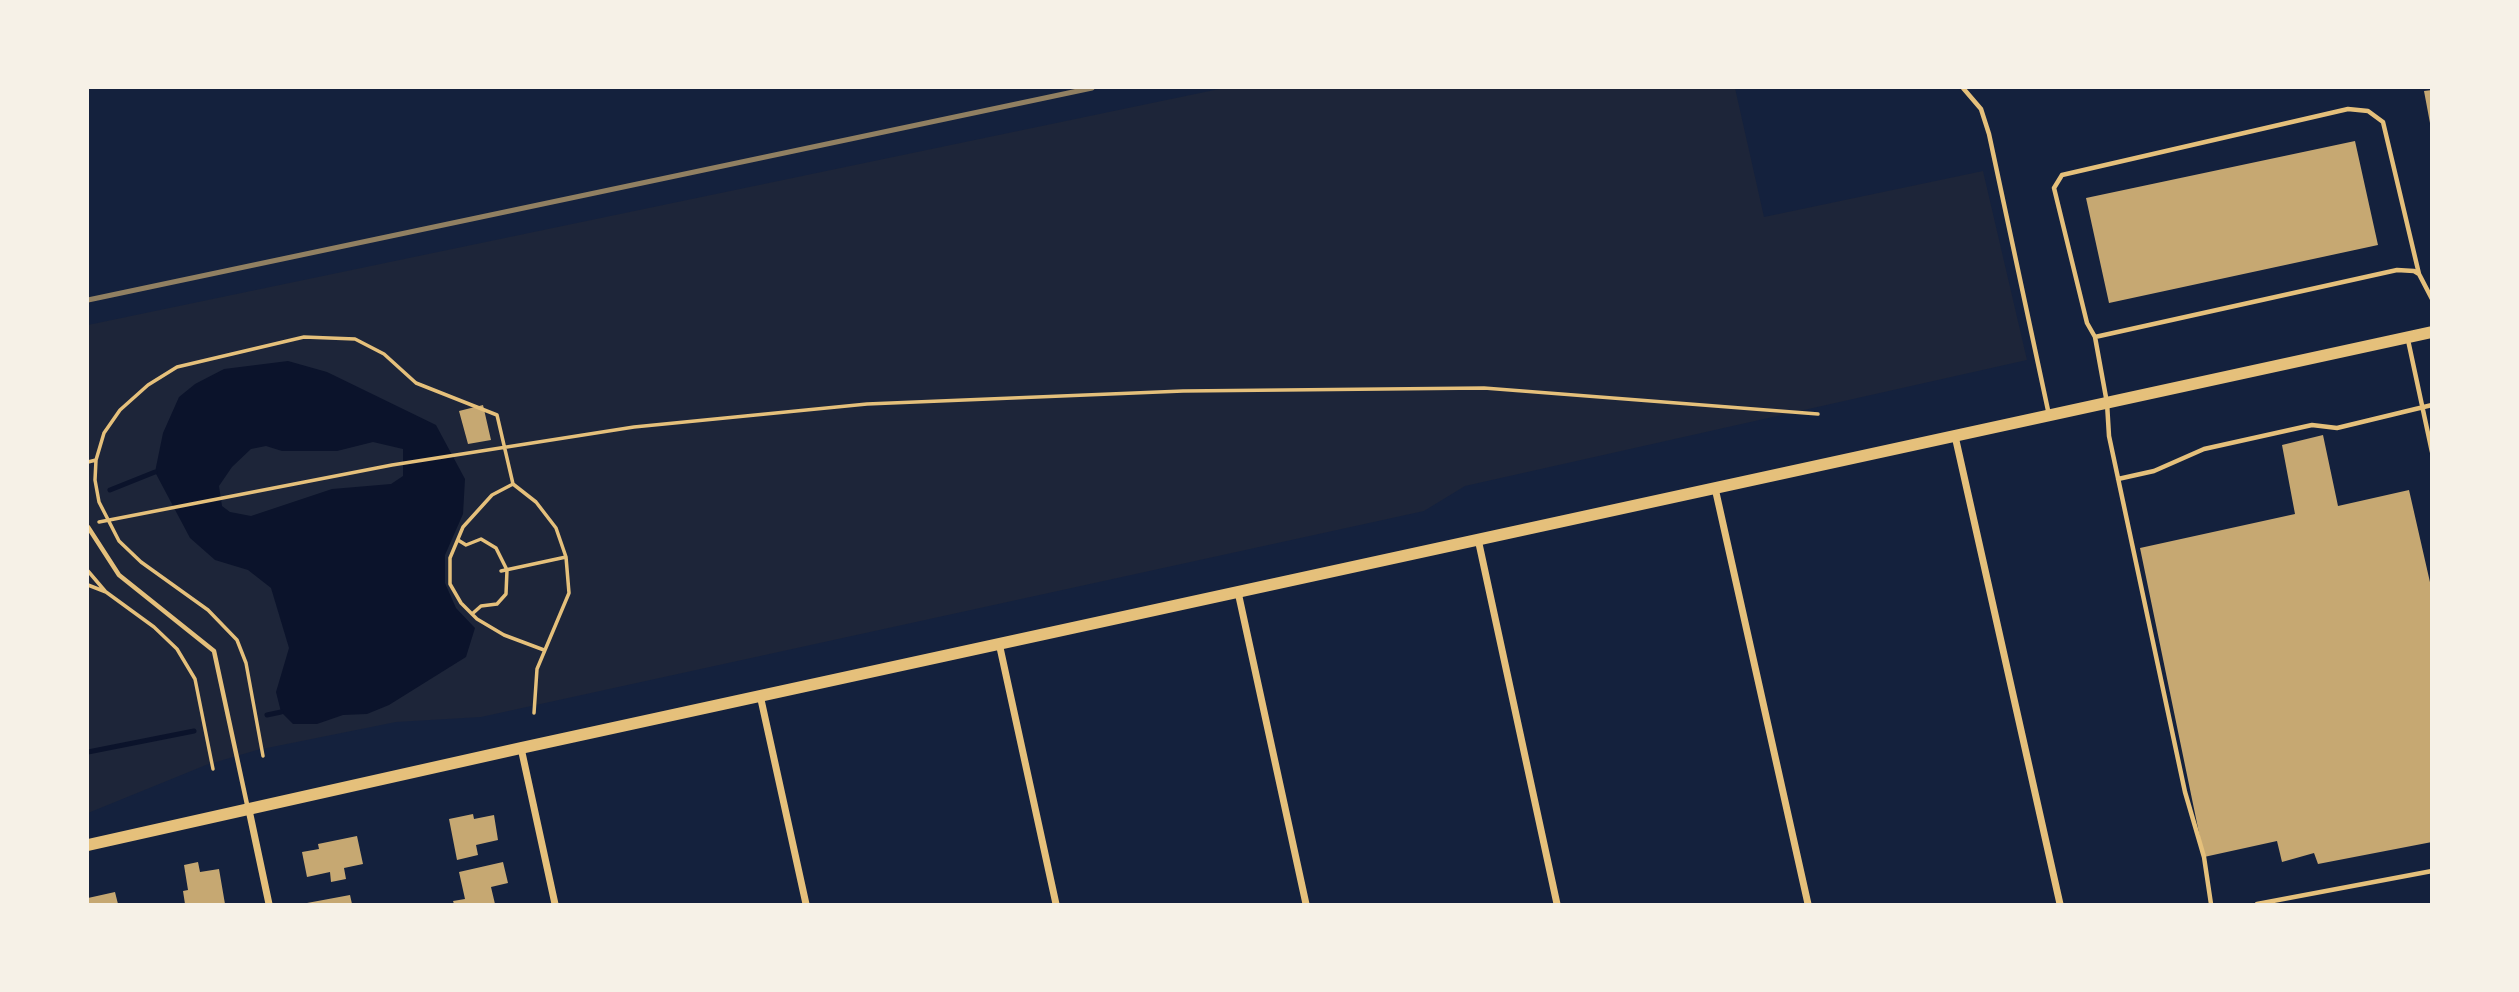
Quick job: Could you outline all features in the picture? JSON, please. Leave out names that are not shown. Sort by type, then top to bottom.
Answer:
[{"type":"main road","points":[[88,845],[760,695],[2431,332]]},
{"type":"street","points":[[1955,436],[2060,905]]},
{"type":"street","points":[[1715,487],[1808,905]]},
{"type":"street","points":[[1478,539],[1558,905]]},
{"type":"street","points":[[1238,592],[1306,905]]},
{"type":"street","points":[[999,643],[1056,905]]},
{"type":"street","points":[[760,695],[806,905]]},
{"type":"street","points":[[521,748],[555,905]]},
{"type":"street","points":[[248,810],[269,905]]},
{"type":"lane","points":[[1963,88],[1981,109],[1989,134],[2049,415]]},
{"type":"lane","points":[[2211,905],[2204,857],[2185,792],[2109,436],[2107,403],[2095,337],[2087,323],[2054,188],[2062,175],[2348,109],[2368,111],[2383,122],[2419,274],[2431,299]]},
{"type":"lane","points":[[2095,337],[2382,272],[2407,269],[2419,274]]},
{"type":"lane","points":[[2407,338],[2431,452]]},
{"type":"lane","points":[[2118,479],[2154,471],[2204,449],[2312,425],[2337,428],[2431,405]]},
{"type":"lane","points":[[88,527],[120,575],[214,651],[248,810]]},
{"type":"lane","points":[[2257,905],[2431,871]]},
{"type":"path","points":[[263,756],[246,663],[237,640],[208,610],[141,562],[120,541],[99,502],[95,480],[96,460],[104,432],[120,410],[148,385],[177,367],[304,337],[355,339],[384,354],[416,383],[497,415],[513,484],[536,502],[556,528],[566,556],[569,593],[537,669],[534,713]]},
{"type":"path","points":[[97,522],[236,493],[392,465],[634,427],[867,404],[1184,391],[1485,388],[1818,414]]},
{"type":"path","points":[[88,462],[96,460]]},
{"type":"path","points":[[513,484],[492,495],[476,510],[457,540],[450,558],[450,584],[461,603],[472,614],[504,635],[544,650]]},
{"type":"path","points":[[457,540],[466,545],[481,539],[496,548],[507,569],[506,594],[497,604],[481,606],[472,614]]},
{"type":"path","points":[[501,571],[566,556]]},
{"type":"path","points":[[88,571],[106,592],[154,627],[177,649],[195,680],[213,769]]},
{"type":"path","points":[[88,585],[106,592]]},
{"type":"shaded area","points":[[1224,88],[1735,88],[1764,217],[1983,171],[2027,360],[1465,486],[1424,511],[481,717],[396,722],[257,750],[206,765],[88,813],[88,325]]},
{"type":"shaded area","points":[[288,361],[327,372],[436,425],[465,479],[463,514],[445,555],[445,583],[456,608],[475,628],[466,657],[389,705],[367,714],[343,715],[317,724],[293,724],[281,712],[276,692],[289,648],[271,588],[248,570],[215,560],[190,538],[155,472],[163,433],[179,397],[195,384],[224,369]],"holes":[[[373,442],[403,449],[403,476],[391,484],[332,489],[251,516],[230,512],[222,506],[219,486],[232,467],[251,449],[266,446],[282,451],[337,451]]]},
{"type":"building","points":[[2432,90],[2432,122],[2430,123],[2424,91]]},
{"type":"building","points":[[2355,141],[2378,245],[2109,303],[2086,198]]},
{"type":"building","points":[[483,405],[491,440],[468,444],[459,411]]},
{"type":"building","points":[[2323,435],[2338,506],[2409,490],[2432,591],[2432,842],[2318,864],[2314,853],[2282,862],[2277,841],[2204,857],[2140,548],[2295,514],[2282,445]]},
{"type":"building","points":[[473,814],[474,819],[494,815],[498,840],[476,845],[478,855],[457,860],[449,819]]},
{"type":"building","points":[[357,836],[363,864],[344,868],[346,879],[331,882],[330,872],[307,877],[302,852],[319,849],[318,844]]},
{"type":"building","points":[[198,862],[200,872],[219,869],[225,904],[185,904],[183,891],[188,890],[184,865]]},
{"type":"building","points":[[503,862],[508,883],[491,887],[495,904],[454,904],[453,901],[465,899],[459,872]]},
{"type":"building","points":[[115,892],[118,904],[88,904],[88,898]]},
{"type":"building","points":[[350,895],[352,904],[307,904],[307,903]]},
{"type":"waterway","points":[[110,490],[155,472]]},
{"type":"waterway","points":[[267,715],[281,712]]},
{"type":"waterway","points":[[88,752],[194,731]]},
{"type":"railway","points":[[88,300],[1092,88]]}]
